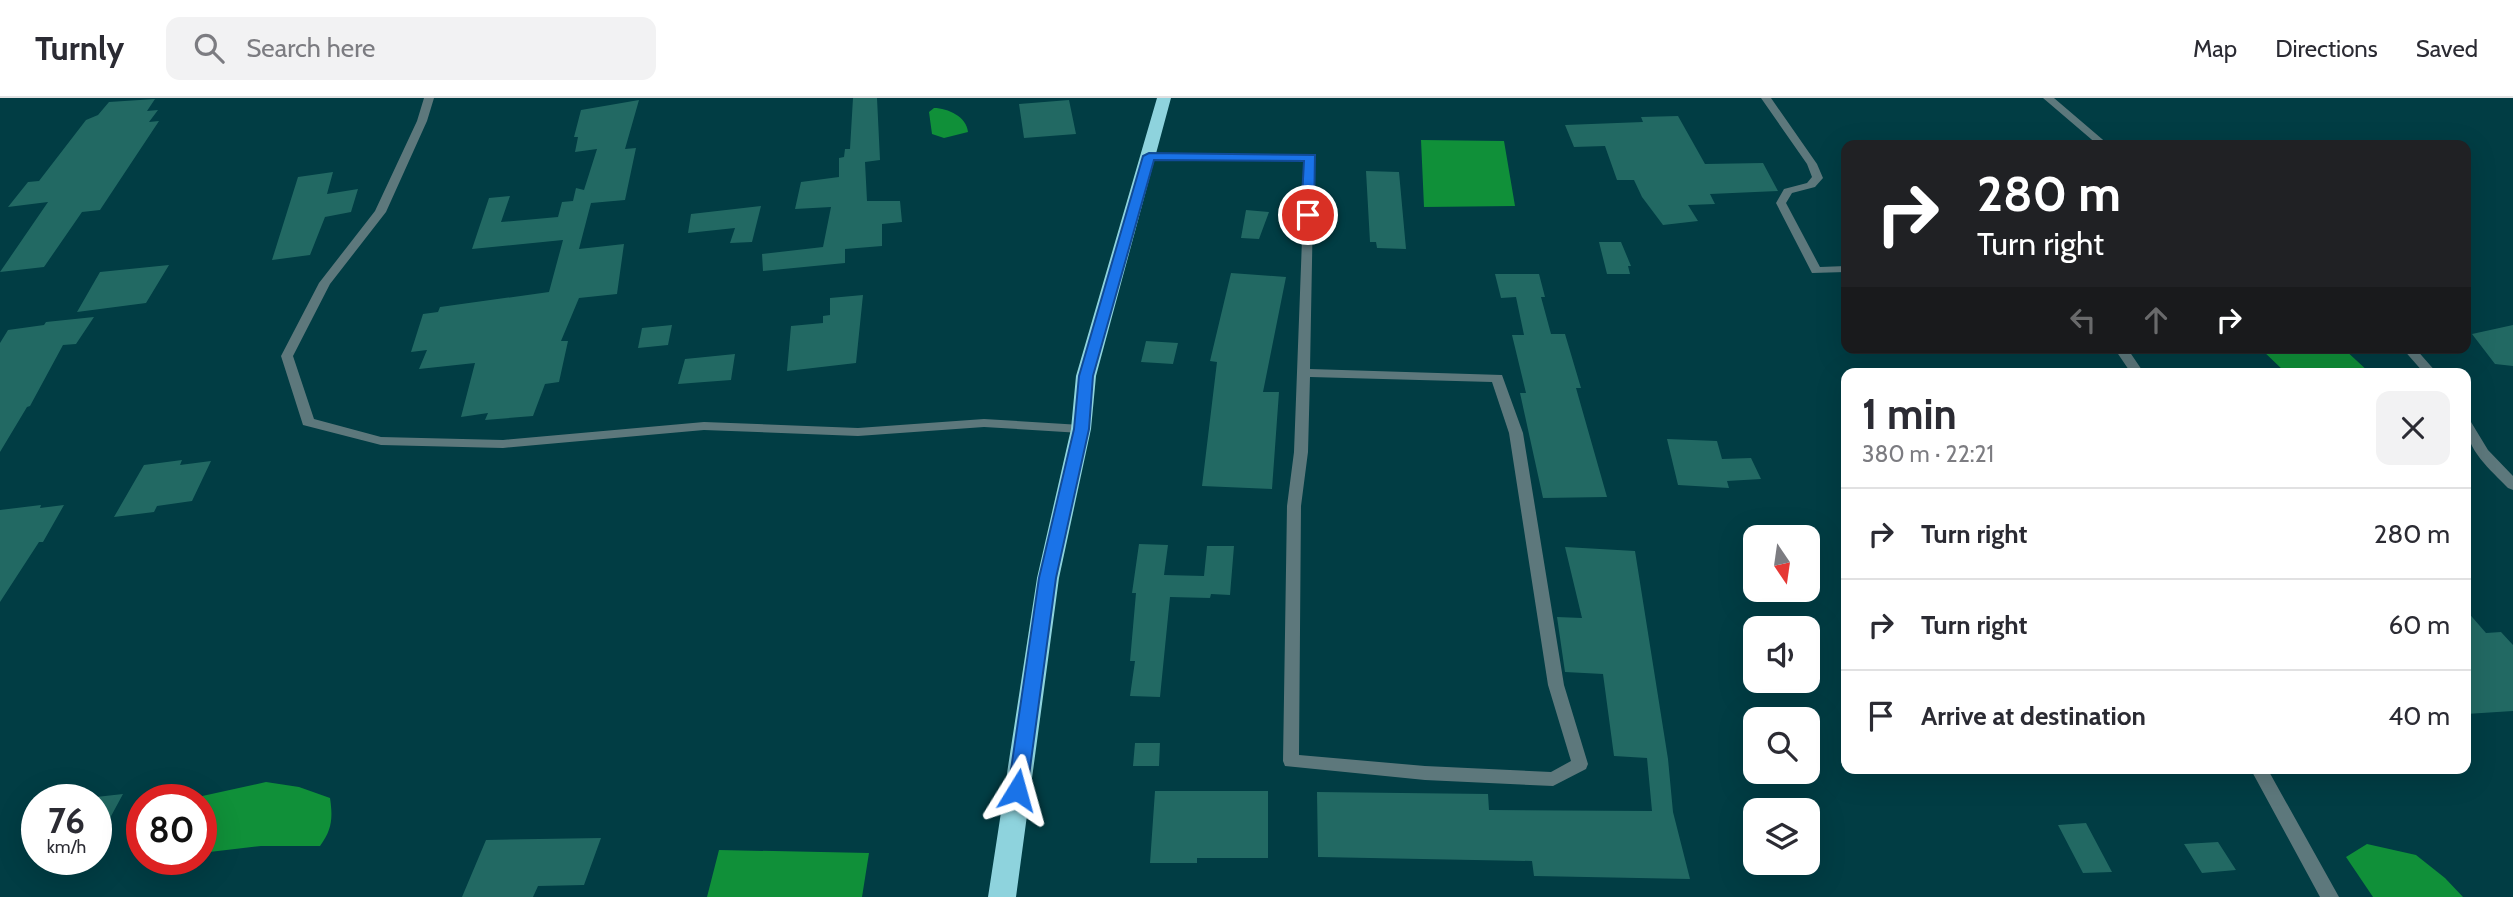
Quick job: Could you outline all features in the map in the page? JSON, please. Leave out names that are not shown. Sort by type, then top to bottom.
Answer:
[{"type":"highway","points":[[1002,896],[1048,578],[1081,429],[1086,376],[1164,98]]},
{"type":"street","points":[[429,98],[422,121],[380,212],[325,283],[287,356],[308,422],[381,441],[503,444],[704,426],[858,432],[984,423],[1081,429]]},
{"type":"street","points":[[1766,98],[1812,164],[1818,178],[1811,185],[1788,191],[1781,203],[1816,271],[1841,270]]},
{"type":"street","points":[[2048,98],[2098,140]]},
{"type":"street","points":[[1149,156],[1310,157],[1303,373],[1301,452],[1294,506],[1292,761],[1425,773],[1553,779],[1580,764],[1556,685],[1517,433],[1497,377],[1303,373]]},
{"type":"street","points":[[2413,354],[2426,368]]},
{"type":"street","points":[[2471,433],[2483,453],[2513,485]]},
{"type":"street","points":[[2261,774],[2330,897]]},
{"type":"shaded area","points":[[934,108],[956,114],[964,122],[968,132],[944,138],[932,134],[929,112]]},
{"type":"shaded area","points":[[1421,140],[1504,141],[1515,206],[1424,207]]},
{"type":"shaded area","points":[[2266,354],[2349,354],[2365,368],[2281,368]]},
{"type":"shaded area","points":[[266,782],[299,787],[330,798],[331,824],[320,846],[261,846],[217,851],[217,793]]},
{"type":"shaded area","points":[[2367,844],[2416,855],[2445,878],[2463,897],[2373,897],[2346,857]]},
{"type":"shaded area","points":[[719,850],[869,853],[862,897],[707,897]]},
{"type":"building","points":[[853,98],[877,98],[880,160],[865,162],[867,201],[900,201],[902,222],[882,224],[882,246],[845,249],[845,263],[763,271],[762,254],[823,247],[831,207],[795,209],[801,182],[839,177],[839,158],[844,157],[845,149],[850,149]]},
{"type":"building","points":[[155,99],[147,111],[158,110],[149,122],[159,121],[100,210],[82,212],[44,267],[0,272],[48,202],[8,207],[28,182],[39,181],[86,120],[98,115],[109,102]]},
{"type":"building","points":[[639,100],[625,149],[636,148],[625,200],[591,203],[579,249],[624,244],[617,294],[579,298],[561,341],[568,341],[559,382],[545,384],[533,416],[485,420],[488,413],[461,417],[475,363],[419,369],[427,350],[411,352],[423,314],[438,312],[440,307],[549,292],[563,240],[472,249],[489,198],[510,196],[501,222],[558,217],[562,202],[573,201],[576,188],[584,190],[597,149],[575,152],[578,137],[574,137],[581,110]]},
{"type":"building","points":[[1069,100],[1076,134],[1024,138],[1019,104]]},
{"type":"building","points":[[1678,116],[1705,164],[1763,163],[1778,191],[1710,194],[1715,204],[1688,205],[1698,221],[1663,225],[1642,197],[1634,180],[1617,180],[1605,146],[1574,147],[1565,125],[1643,122],[1641,117]]},
{"type":"building","points":[[1366,171],[1399,172],[1406,249],[1377,248],[1376,242],[1370,242]]},
{"type":"building","points":[[333,172],[327,194],[358,189],[351,212],[325,217],[310,255],[272,260],[298,177]]},
{"type":"building","points":[[761,206],[752,242],[730,243],[735,228],[688,233],[691,214]]},
{"type":"building","points":[[1246,210],[1269,212],[1259,239],[1241,238]]},
{"type":"building","points":[[1599,242],[1621,242],[1631,266],[1628,266],[1630,274],[1607,274]]},
{"type":"building","points":[[169,265],[146,303],[77,312],[100,272]]},
{"type":"building","points":[[1231,273],[1286,277],[1263,392],[1279,392],[1272,489],[1202,486],[1217,362],[1210,361]]},
{"type":"building","points":[[1495,274],[1539,274],[1545,297],[1541,297],[1551,334],[1565,334],[1581,388],[1576,388],[1607,497],[1543,498],[1520,393],[1526,393],[1512,335],[1524,335],[1516,297],[1501,298]]},
{"type":"building","points":[[863,295],[856,363],[787,371],[791,326],[823,323],[823,316],[830,315],[830,298]]},
{"type":"building","points":[[94,317],[76,344],[63,345],[30,406],[0,452],[0,343],[8,330],[44,325],[46,322]]},
{"type":"building","points":[[672,325],[668,345],[638,348],[642,328]]},
{"type":"building","points":[[2513,325],[2513,366],[2495,364],[2472,334]]},
{"type":"building","points":[[1146,341],[1178,343],[1173,364],[1141,362]]},
{"type":"building","points":[[735,354],[731,380],[678,384],[685,359]]},
{"type":"building","points":[[1667,439],[1717,441],[1722,459],[1751,458],[1761,479],[1727,481],[1729,488],[1678,485]]},
{"type":"building","points":[[182,460],[180,465],[211,461],[192,501],[157,506],[154,512],[114,517],[144,465]]},
{"type":"building","points":[[41,505],[40,508],[64,505],[43,542],[39,542],[0,602],[0,510]]},
{"type":"building","points":[[1139,544],[1168,545],[1164,575],[1204,576],[1207,546],[1234,546],[1230,595],[1211,594],[1210,598],[1170,597],[1160,697],[1130,696],[1135,661],[1130,661],[1136,593],[1132,593]]},
{"type":"building","points":[[1565,547],[1635,551],[1668,759],[1673,812],[1690,879],[1534,876],[1532,861],[1318,857],[1317,792],[1488,794],[1489,810],[1652,811],[1647,758],[1614,756],[1603,674],[1565,672],[1557,617],[1582,618]]},
{"type":"building","points":[[2471,616],[2486,633],[2501,632],[2513,645],[2513,711],[2471,714]]},
{"type":"building","points":[[1135,743],[1160,743],[1159,766],[1133,766]]},
{"type":"building","points":[[1155,791],[1268,791],[1268,858],[1197,858],[1197,863],[1150,863]]},
{"type":"building","points":[[123,794],[112,814],[112,795]]},
{"type":"building","points":[[2086,823],[2112,872],[2083,873],[2058,825]]},
{"type":"building","points":[[601,838],[584,885],[538,886],[533,897],[462,897],[486,840]]},
{"type":"building","points":[[2218,842],[2236,870],[2202,873],[2184,844]]},
{"type":"route","points":[[1017,790],[1048,578],[1081,429],[1086,376],[1149,156],[1310,157],[1308,215]]}]
